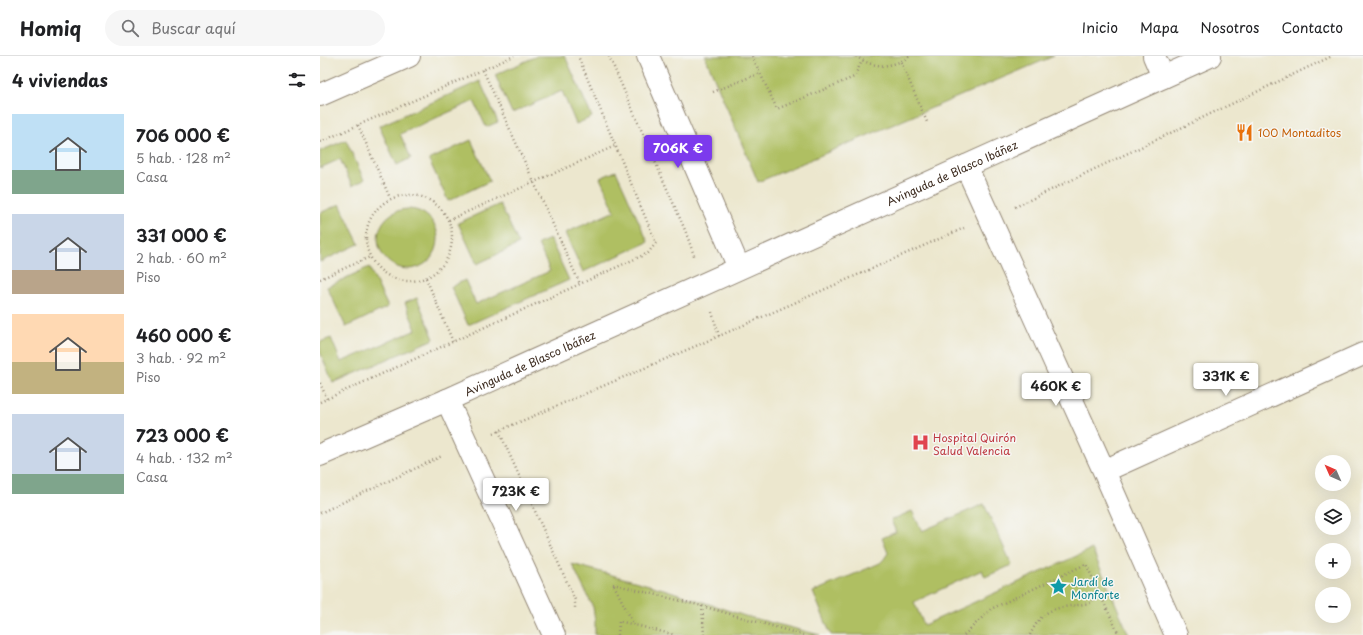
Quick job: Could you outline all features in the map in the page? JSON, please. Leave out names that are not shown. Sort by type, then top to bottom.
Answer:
[{"type":"street","points":[[320,95],[409,56]]},
{"type":"street","points":[[648,56],[739,268]]},
{"type":"street","points":[[1154,56],[1163,77]]},
{"type":"street","name":"Avinguda de Blasco Ibáñez","points":[[320,455],[447,400],[1210,56]]},
{"type":"street","points":[[966,166],[1104,471],[1176,635]]},
{"type":"street","points":[[1104,471],[1363,354]]},
{"type":"street","points":[[447,400],[554,635]]},
{"type":"path","points":[[320,142],[514,56]]},
{"type":"path","points":[[320,402],[648,253],[656,243],[578,56]]},
{"type":"path","points":[[609,56],[691,247]]},
{"type":"path","points":[[752,56],[777,109],[854,77],[862,61]]},
{"type":"path","points":[[856,56],[862,61],[875,65],[888,66],[901,62],[910,56]]},
{"type":"path","points":[[320,513],[467,445],[989,217],[1009,210],[1332,56]]},
{"type":"path","points":[[901,62],[927,122]]},
{"type":"path","points":[[483,70],[580,284]]},
{"type":"path","points":[[713,92],[760,73]]},
{"type":"path","points":[[358,125],[390,198]]},
{"type":"path","points":[[449,220],[615,146]]},
{"type":"path","points":[[404,194],[418,195],[430,200],[441,208],[449,220],[453,233],[452,247],[447,260],[438,271],[426,278],[412,282],[396,280],[383,273],[373,262],[366,249],[365,234],[369,219],[378,207],[390,198],[404,194]]},
{"type":"path","points":[[320,279],[370,257]]},
{"type":"path","points":[[426,278],[453,342]]},
{"type":"path","points":[[320,383],[327,399]]},
{"type":"path","points":[[499,431],[575,600],[575,614]]},
{"type":"path","points":[[964,635],[992,609],[1086,564],[1119,635]]},
{"type":"path","points":[[634,625],[614,584],[702,606],[803,635]]},
{"type":"path","points":[[1030,635],[1038,620],[1047,612],[1060,608],[1090,603],[1099,593]]},
{"type":"path","points":[[702,606],[704,635]]},
{"type":"path","points":[[618,635],[619,621],[674,635]]},
{"type":"green space","points":[[537,56],[565,56],[592,117],[576,124],[562,91],[512,113],[495,75]]},
{"type":"green space","points":[[705,56],[1054,56],[758,182]]},
{"type":"green space","points":[[480,81],[498,122],[486,127],[474,101],[400,134],[411,158],[397,165],[379,126]]},
{"type":"green space","points":[[346,140],[364,180],[352,186],[340,159],[320,168],[320,151]]},
{"type":"green space","points":[[471,140],[490,181],[448,201],[429,160]]},
{"type":"green space","points":[[616,171],[648,242],[583,272],[565,233],[615,211],[600,178]]},
{"type":"green space","points":[[340,204],[359,244],[320,262],[320,213]]},
{"type":"green space","points":[[500,204],[519,244],[477,264],[458,223]]},
{"type":"green space","points":[[402,209],[414,209],[425,214],[433,222],[438,233],[436,251],[425,264],[414,269],[402,269],[391,264],[383,256],[378,245],[378,233],[383,222],[391,214]]},
{"type":"green space","points":[[550,239],[569,280],[468,325],[451,287],[465,280],[476,304],[550,271],[538,244]]},
{"type":"green space","points":[[369,267],[388,307],[346,327],[327,287]]},
{"type":"green space","points":[[417,298],[434,339],[333,383],[320,352],[320,342],[331,338],[341,362],[416,330],[405,303]]},
{"type":"green space","points":[[984,504],[1012,565],[985,577],[982,570],[914,602],[924,625],[1092,549],[1129,635],[831,635],[813,592],[880,563],[888,553],[882,538],[896,532],[891,520],[912,511],[922,531]]},
{"type":"green space","points":[[572,564],[667,590],[745,616],[820,635],[595,635],[593,607]]},
{"type":"place","name":"100 Montaditos","points":[[1245,132]]},
{"type":"place","name":"Hospital Quirón Salud Valencia","points":[[920,443]]},
{"type":"place","name":"Jardí de Monforte","points":[[1058,587]]}]
